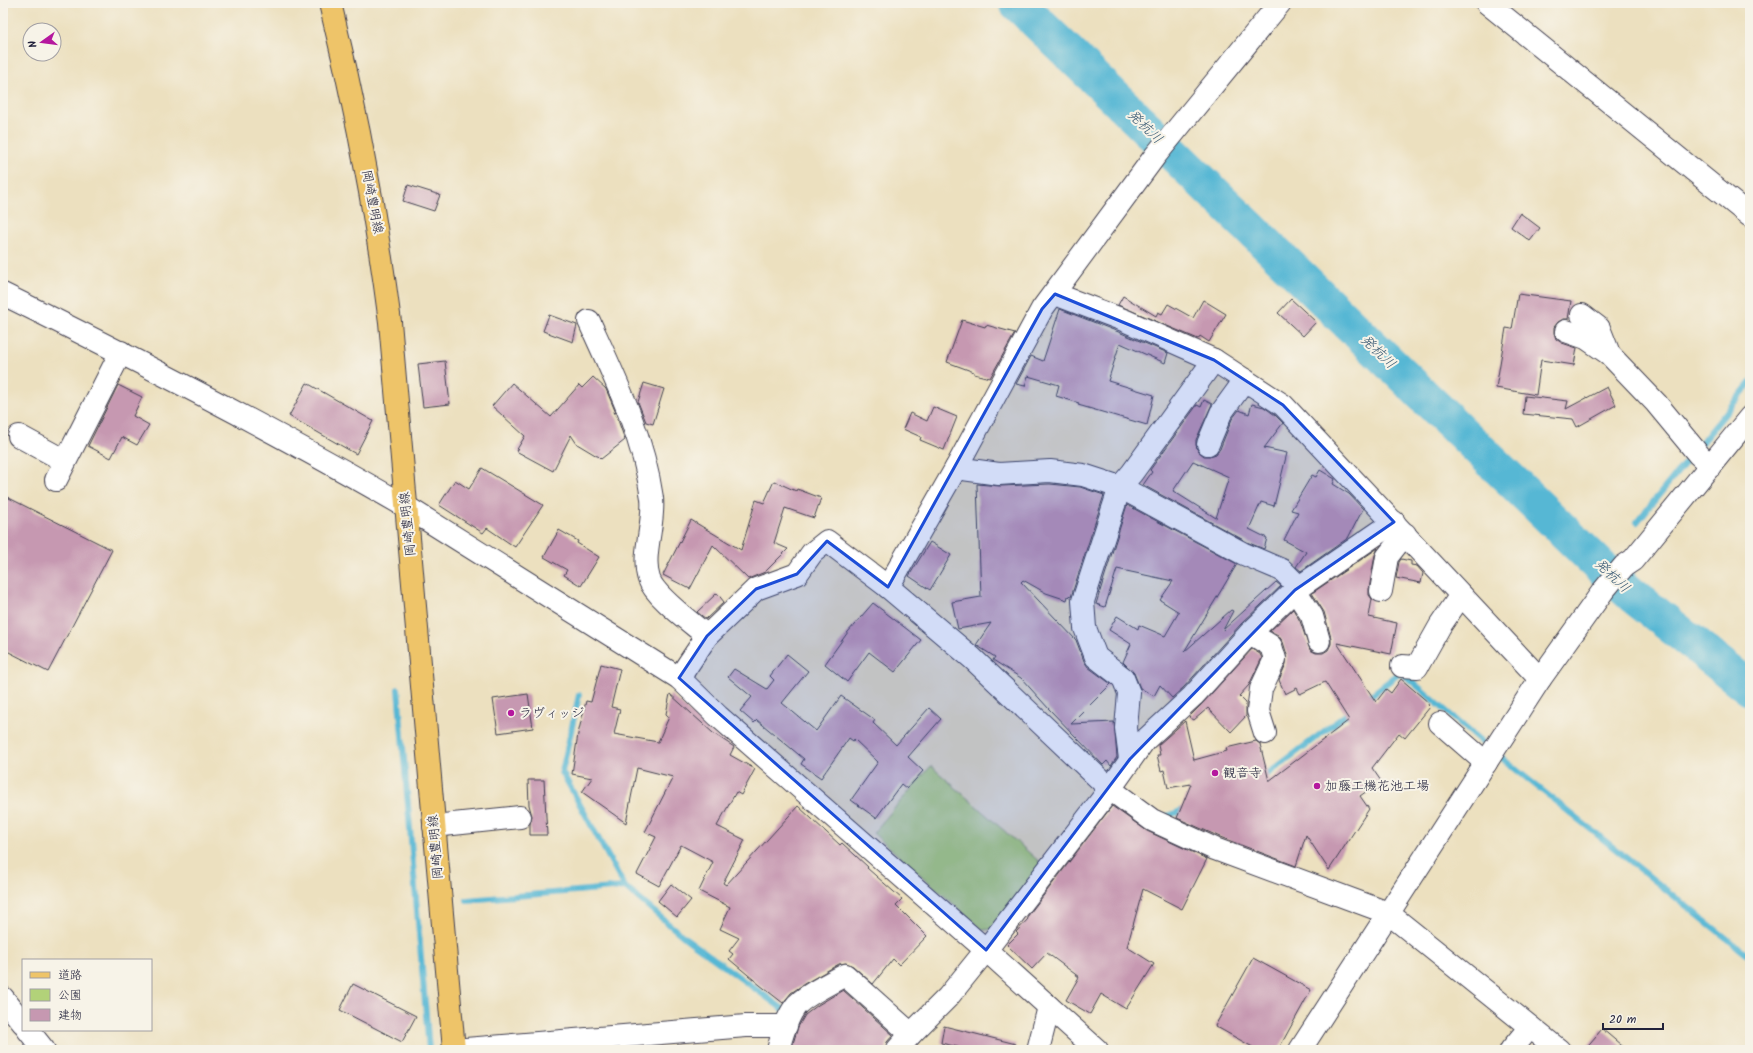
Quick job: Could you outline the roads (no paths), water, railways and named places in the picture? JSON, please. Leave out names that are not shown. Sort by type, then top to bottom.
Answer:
[{"type":"main road","name":"岡崎豊明線","points":[[330,3],[349,82],[379,241],[390,322],[454,1050]]},
{"type":"street","points":[[888,587],[956,468],[1042,310],[1155,156],[1280,3]]},
{"type":"street","points":[[1487,3],[1750,216]]},
{"type":"street","points":[[3,294],[122,352],[353,476],[405,506],[679,678],[718,716],[986,950],[1097,1050]]},
{"type":"street","points":[[1055,294],[1126,321],[1214,360],[1283,405],[1540,679]]},
{"type":"street","points":[[1582,315],[1599,328],[1609,354]]},
{"type":"street","points":[[590,321],[632,416],[646,466],[652,499],[651,535],[646,565],[649,580],[658,594],[707,636]]},
{"type":"street","points":[[1566,331],[1586,338],[1609,354],[1656,403],[1699,454]]},
{"type":"street","points":[[19,436],[61,470],[122,352]]},
{"type":"street","points":[[1130,759],[1126,728],[1129,693],[1123,678],[1096,657],[1085,628],[1083,601],[1120,487],[1132,473],[1214,360]]},
{"type":"street","points":[[1208,444],[1221,413],[1246,380]]},
{"type":"street","points":[[1300,1050],[1540,679],[1603,591],[1624,566],[1633,560],[1699,454],[1750,417]]},
{"type":"street","points":[[956,468],[999,474],[1050,471],[1083,475],[1120,487],[1244,554],[1282,570],[1297,588],[1312,616],[1319,642]]},
{"type":"street","points":[[778,1050],[786,1026],[796,1006],[828,984],[845,975],[904,1042],[948,997],[986,950],[1110,789],[1144,741],[1193,696],[1250,633],[1297,588],[1400,528]]},
{"type":"street","points":[[1381,591],[1387,557],[1400,528]]},
{"type":"street","points":[[679,678],[707,636],[756,589],[797,574],[812,553],[826,541],[888,587],[972,658],[1110,789],[1152,820],[1215,849],[1388,913],[1559,1050]]},
{"type":"street","points":[[1402,666],[1417,667],[1440,626],[1461,595]]},
{"type":"street","points":[[1250,633],[1271,646],[1275,659],[1261,689],[1258,711],[1265,733]]},
{"type":"street","points":[[1440,723],[1486,763]]},
{"type":"street","points":[[434,826],[520,817]]},
{"type":"street","points":[[3,998],[22,1022]]},
{"type":"street","points":[[1038,1050],[1049,1007]]},
{"type":"street","points":[[454,1050],[690,1040],[746,1026],[786,1026]]},
{"type":"street","points":[[1511,1050],[1530,1027]]},
{"type":"street","points":[[29,1031],[44,1050]]},
{"type":"waterway","name":"発杭川","points":[[1017,3],[1601,567],[1632,595],[1750,688]]},
{"type":"waterway","points":[[1637,522],[1750,383]]},
{"type":"waterway","points":[[1366,699],[1401,672],[1483,743],[1750,957]]},
{"type":"waterway","points":[[398,689],[429,1050]]},
{"type":"waterway","points":[[579,695],[562,772],[625,887],[684,937],[787,1012]]},
{"type":"waterway","points":[[1261,779],[1351,711]]},
{"type":"waterway","points":[[1161,816],[1165,817],[1186,809]]},
{"type":"waterway","points":[[467,900],[625,887]]},
{"type":"place","name":"ラヴィッジ","points":[[511,713]]},
{"type":"place","name":"観音寺","points":[[1215,773]]},
{"type":"place","name":"加藤工機花池工場","points":[[1317,786]]}]
